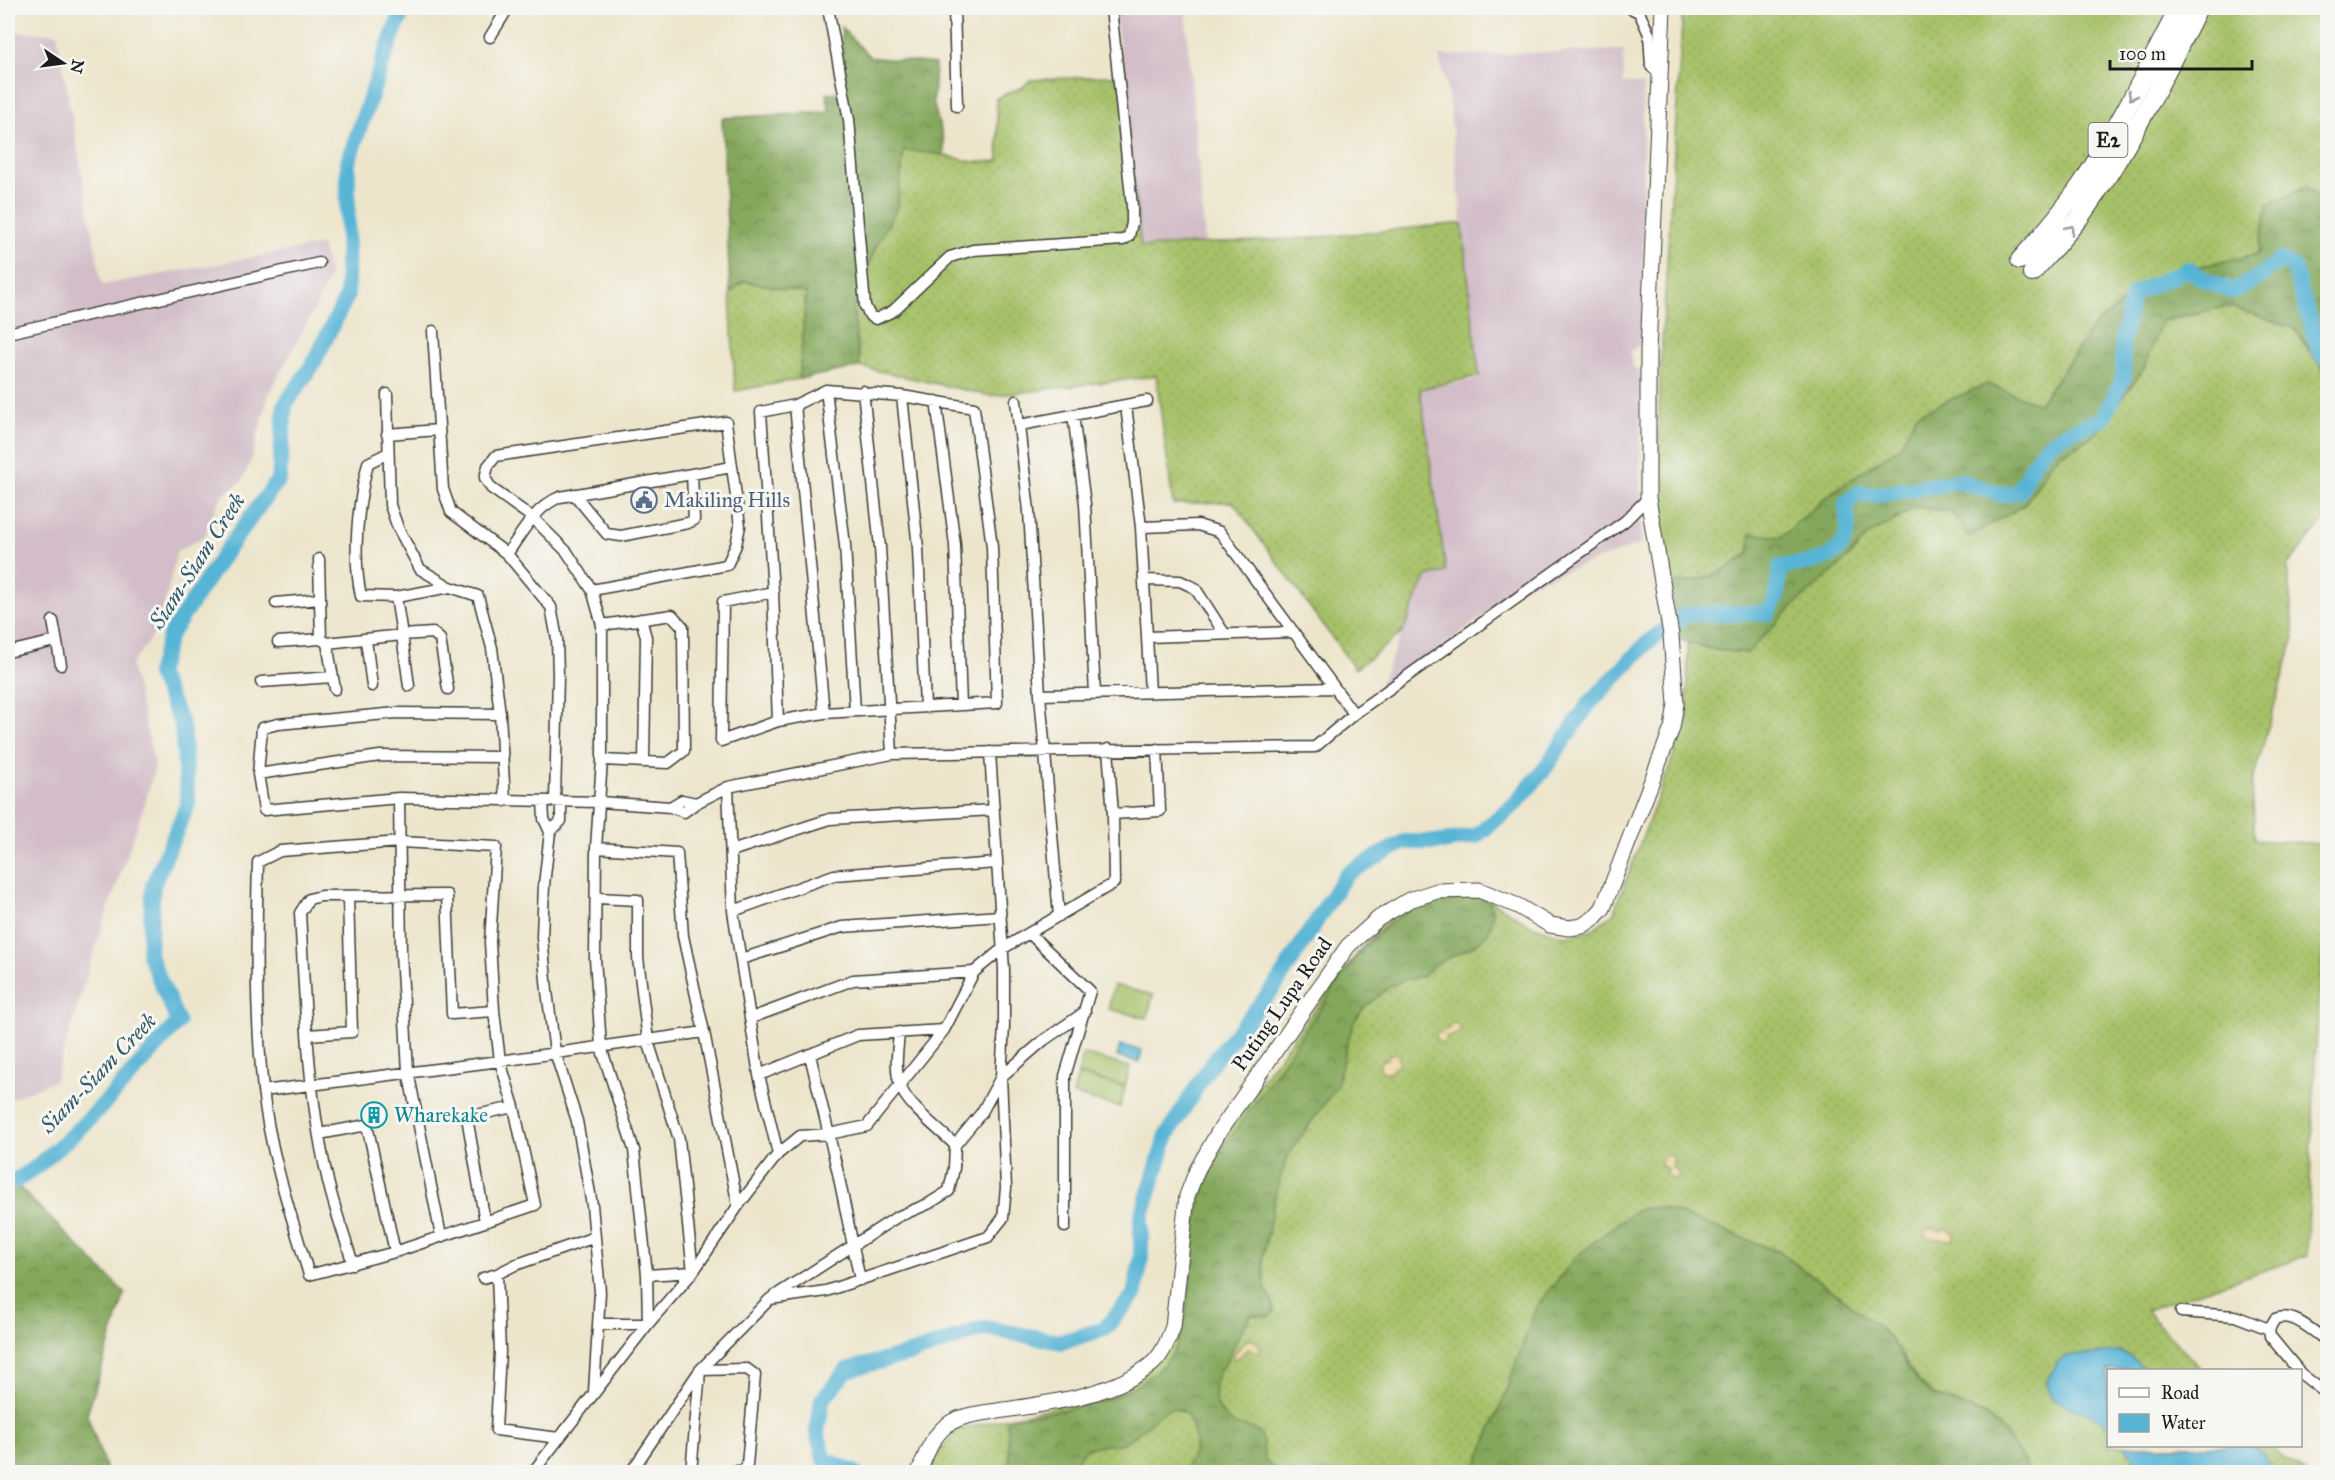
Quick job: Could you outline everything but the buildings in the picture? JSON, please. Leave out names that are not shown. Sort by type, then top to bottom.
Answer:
[{"type":"highway","name":"E2","points":[[2179,8],[2114,130],[2026,267],[2079,218],[2106,179],[2160,83],[2198,8]]},
{"type":"street","points":[[490,37],[508,8]]},
{"type":"street","points":[[828,8],[849,120],[865,306],[870,316],[876,320],[893,311],[950,257],[960,253],[973,250],[1123,240],[1129,236],[1132,206],[1111,8]]},
{"type":"street","points":[[954,8],[957,106]]},
{"type":"street","points":[[1630,8],[1639,12],[1649,34],[1651,66],[1659,73]]},
{"type":"street","name":"Puting Lupa Road","points":[[918,1473],[928,1449],[946,1425],[971,1415],[1057,1402],[1101,1390],[1133,1377],[1153,1362],[1166,1346],[1173,1327],[1187,1196],[1197,1170],[1218,1133],[1348,946],[1378,918],[1409,900],[1437,891],[1462,889],[1479,890],[1494,895],[1550,925],[1569,928],[1582,926],[1603,908],[1672,728],[1676,704],[1671,635],[1648,498],[1648,352],[1663,8]]},
{"type":"street","points":[[8,333],[319,263]]},
{"type":"street","points":[[434,331],[443,489],[451,512],[507,554],[551,607],[557,639],[558,675],[553,801],[561,821],[550,832]]},
{"type":"street","points":[[826,390],[844,545],[855,711]]},
{"type":"street","points":[[773,592],[723,602],[721,741],[778,721],[824,713],[997,703],[992,547],[974,408],[862,391],[826,390],[795,405],[761,412],[773,592],[778,721]]},
{"type":"street","points":[[862,391],[880,547],[891,754]]},
{"type":"street","points":[[387,394],[390,504],[398,528],[420,569],[450,588],[478,596],[492,648],[500,714],[505,801]]},
{"type":"street","points":[[902,396],[918,548],[926,707]]},
{"type":"street","points":[[936,401],[955,545],[961,705]]},
{"type":"street","points":[[1016,401],[1029,511],[1040,695],[1059,916]]},
{"type":"street","points":[[1020,425],[1147,401]]},
{"type":"street","points":[[795,405],[824,713]]},
{"type":"street","points":[[1126,406],[1141,527],[1150,692]]},
{"type":"street","points":[[1073,415],[1085,504],[1095,694]]},
{"type":"street","points":[[592,591],[727,565],[736,545],[740,526],[726,422],[496,456],[488,466],[485,478],[491,488],[533,518],[567,552],[592,591],[602,625],[602,760],[596,848],[595,958],[601,1047],[634,1150],[647,1275],[648,1324]]},
{"type":"street","points":[[387,434],[438,430]]},
{"type":"street","points":[[388,453],[368,463],[360,493],[357,577],[361,596],[396,597],[450,588]]},
{"type":"street","points":[[507,554],[547,502],[574,494],[732,467]]},
{"type":"street","points":[[574,494],[607,534],[621,536],[694,520],[692,474]]},
{"type":"street","points":[[500,714],[397,713],[278,724],[262,728],[258,774],[264,810],[399,798],[600,802],[670,807],[684,812],[696,803],[728,787],[891,754],[1315,747],[1354,714],[1625,520],[1648,498]]},
{"type":"street","points":[[1141,527],[1198,525],[1220,532],[1354,714]]},
{"type":"street","points":[[319,559],[324,641],[335,689]]},
{"type":"street","points":[[1144,580],[1180,581],[1195,588],[1224,633]]},
{"type":"street","points":[[396,597],[409,686]]},
{"type":"street","points":[[276,603],[320,599]]},
{"type":"street","points":[[602,625],[672,615],[683,627],[684,751],[668,764],[602,760]]},
{"type":"street","points":[[641,619],[646,637],[644,762]]},
{"type":"street","points":[[53,621],[61,665]]},
{"type":"street","points":[[1148,637],[1294,632]]},
{"type":"street","points":[[278,642],[366,640],[402,635],[437,634],[440,639],[448,689]]},
{"type":"street","points":[[366,640],[372,686]]},
{"type":"street","points":[[8,652],[55,641]]},
{"type":"street","points":[[261,682],[333,677]]},
{"type":"street","points":[[1040,695],[1335,688]]},
{"type":"street","points":[[533,1473],[648,1324],[693,1272],[738,1206],[778,1154],[800,1136],[829,1134],[867,1126],[944,1030],[974,972],[1002,949],[1114,883],[1113,814],[1108,749]]},
{"type":"street","points":[[1113,814],[1160,811],[1157,749]]},
{"type":"street","points":[[770,1299],[826,1291],[988,1238],[1003,1218],[1006,1188],[1001,1077],[1004,1026],[1002,949],[990,752]]},
{"type":"street","points":[[258,774],[380,756],[503,758]]},
{"type":"street","points":[[728,787],[733,911],[759,1075],[778,1154]]},
{"type":"street","points":[[399,798],[401,953],[408,1071],[441,1236]]},
{"type":"street","points":[[553,801],[544,819],[550,832],[544,885],[542,937],[555,1052],[577,1121],[592,1204],[600,1292],[594,1393]]},
{"type":"street","points":[[731,851],[830,819],[994,810]]},
{"type":"street","points":[[399,842],[496,847],[490,942],[494,1011],[500,1061],[514,1107],[535,1205],[395,1252],[309,1275],[280,1181],[263,1091],[256,972],[258,862],[280,851],[399,842]]},
{"type":"street","points":[[596,848],[677,853],[683,936],[738,1206]]},
{"type":"street","points":[[733,911],[834,874],[997,863]]},
{"type":"street","points":[[353,1264],[326,1173],[319,1134],[307,1035],[300,913],[309,899],[321,896],[447,895],[452,1014],[494,1011]]},
{"type":"street","points":[[307,1035],[352,1032],[348,897]]},
{"type":"street","points":[[597,898],[638,900],[638,958],[648,1041],[679,1139],[693,1272]]},
{"type":"street","points":[[741,959],[842,927],[1000,916]]},
{"type":"street","points":[[1029,933],[1090,991],[1065,1076],[1065,1227]]},
{"type":"street","points":[[751,1017],[853,980],[974,972]]},
{"type":"street","points":[[634,1471],[654,1435],[700,1370],[770,1299],[897,1217],[928,1204],[949,1191],[954,1168],[955,1145],[982,1112],[1001,1077],[1044,1040],[1085,1012]]},
{"type":"street","points":[[759,1075],[858,1035],[944,1030]]},
{"type":"street","points":[[263,1091],[704,1032]]},
{"type":"street","points":[[899,1032],[897,1061],[900,1086],[911,1104],[955,1145]]},
{"type":"street","points":[[810,1055],[860,1280]]},
{"type":"street","points":[[485,1222],[468,1123],[472,1116],[514,1107]]},
{"type":"street","points":[[319,1134],[367,1125],[395,1252]]},
{"type":"street","points":[[483,1278],[595,1237]]},
{"type":"street","points":[[647,1275],[693,1272]]},
{"type":"street","points":[[497,1274],[501,1352],[496,1430],[559,1438]]},
{"type":"street","points":[[2181,1312],[2235,1316],[2270,1329]]},
{"type":"street","points":[[2297,1369],[2270,1336],[2270,1329],[2275,1319],[2286,1317],[2309,1328],[2328,1342]]},
{"type":"street","points":[[598,1324],[648,1324]]},
{"type":"street","points":[[700,1370],[747,1369],[755,1375],[747,1465],[744,1470],[733,1473]]},
{"type":"street","points":[[691,1473],[700,1370]]},
{"type":"street","points":[[2302,1374],[2328,1395]]},
{"type":"shaded area","points":[[1115,8],[1185,8],[1205,244],[1141,247]]},
{"type":"shaded area","points":[[8,32],[57,33],[102,285],[321,245],[330,275],[269,394],[251,460],[242,481],[223,494],[205,536],[177,551],[159,627],[131,665],[155,765],[145,803],[98,939],[55,1080],[8,1100]]},
{"type":"shaded area","points":[[1624,50],[1623,83],[1643,85],[1643,343],[1630,351],[1632,365],[1640,372],[1641,544],[1522,587],[1375,696],[1426,577],[1446,572],[1420,389],[1479,379],[1448,93],[1439,56]]},
{"type":"green space","points":[[1683,8],[2327,8],[2327,206],[2307,187],[2258,254],[2188,269],[2133,294],[2094,326],[2039,405],[1987,384],[1917,414],[1899,447],[1831,493],[1781,537],[1717,575],[1694,583],[1671,583],[1657,490],[1660,374]]},
{"type":"green space","points":[[841,27],[870,57],[935,64],[933,102],[944,141],[944,155],[904,150],[897,208],[875,248],[853,310],[860,367],[799,379],[806,293],[744,281],[730,292],[722,118],[829,112],[827,93],[845,92]]},
{"type":"green space","points":[[1122,75],[1141,247],[1311,238],[1462,223],[1479,376],[1420,389],[1446,572],[1426,577],[1402,633],[1355,669],[1233,502],[1173,504],[1156,376],[991,396],[860,367],[853,310],[875,248],[897,208],[904,149],[973,162],[999,161],[996,98],[1023,87],[1030,80]]},
{"type":"green space","points":[[2307,187],[2327,206],[2328,240],[2324,269],[2328,285],[2327,375],[2294,328],[2228,306],[2162,321],[2143,370],[2095,435],[2055,458],[2024,505],[1969,537],[1951,512],[1918,507],[1868,535],[1847,559],[1792,607],[1747,653],[1716,650],[1679,640],[1671,583],[1694,581],[1721,571],[1739,561],[1749,554],[1751,533],[1781,537],[1831,493],[1899,447],[1917,414],[1987,384],[2039,404],[2094,326],[2133,294],[2188,269],[2258,254],[2268,204]]},
{"type":"green space","points":[[744,281],[806,293],[799,379],[735,391],[730,292]]},
{"type":"green space","points":[[2228,306],[2294,328],[2327,375],[2327,517],[2287,566],[2294,637],[2252,784],[2255,840],[2327,844],[2327,898],[2316,1044],[2307,1256],[2146,1310],[2201,1369],[2107,1369],[2107,1447],[2272,1447],[2285,1460],[2306,1472],[2029,1472],[2004,1432],[1984,1414],[1932,1394],[1919,1382],[1890,1337],[1832,1290],[1779,1252],[1675,1212],[1636,1210],[1575,1258],[1503,1399],[1474,1472],[930,1472],[937,1454],[955,1431],[1122,1390],[1177,1337],[1182,1316],[1195,1204],[1210,1158],[1248,1098],[1362,947],[1390,917],[1421,902],[1479,894],[1531,925],[1564,936],[1590,931],[1613,914],[1687,721],[1688,643],[1716,650],[1747,653],[1792,607],[1847,559],[1868,535],[1918,507],[1951,512],[2024,505],[2055,458],[2095,435],[2143,370],[2161,321]]},
{"type":"green space","points":[[1479,895],[1489,901],[1493,912],[1489,931],[1475,945],[1434,965],[1424,976],[1404,980],[1391,986],[1364,1008],[1355,1020],[1347,1043],[1337,1086],[1288,1155],[1276,1192],[1263,1258],[1265,1288],[1273,1303],[1274,1313],[1269,1317],[1252,1315],[1219,1372],[1215,1388],[1218,1407],[1226,1418],[1235,1425],[1255,1430],[1261,1435],[1265,1458],[1275,1472],[1183,1472],[1192,1457],[1195,1437],[1186,1413],[1172,1408],[1160,1414],[1121,1444],[1089,1448],[1078,1459],[1074,1472],[1010,1472],[1007,1419],[1094,1403],[1122,1393],[1156,1371],[1172,1354],[1184,1325],[1197,1216],[1203,1191],[1215,1159],[1362,949],[1390,923],[1417,905]]},
{"type":"green space","points":[[1114,985],[1153,995],[1147,1018],[1108,1009]]},
{"type":"green space","points":[[1083,1054],[1130,1067],[1125,1086],[1078,1074]]},
{"type":"green space","points":[[1078,1075],[1125,1087],[1120,1107],[1073,1095]]},
{"type":"green space","points":[[8,1176],[125,1293],[87,1414],[107,1472],[8,1472]]},
{"type":"green space","points":[[1656,1207],[1675,1212],[1779,1252],[1832,1290],[1890,1337],[1918,1382],[1932,1394],[1983,1414],[2004,1432],[2029,1472],[1474,1472],[1536,1307],[1575,1258],[1605,1233],[1636,1210]]},
{"type":"sand","points":[[1455,1023],[1460,1027],[1460,1032],[1447,1036],[1444,1043],[1437,1042],[1436,1034]]},
{"type":"sand","points":[[1394,1053],[1399,1056],[1399,1064],[1393,1067],[1390,1073],[1383,1072],[1380,1069],[1381,1061],[1388,1059],[1389,1055]]},
{"type":"sand","points":[[1670,1155],[1673,1160],[1672,1167],[1679,1175],[1676,1180],[1666,1175],[1669,1170],[1661,1165],[1661,1159]]},
{"type":"sand","points":[[1930,1228],[1937,1231],[1949,1229],[1954,1234],[1953,1240],[1927,1238],[1924,1231]]},
{"type":"sand","points":[[1248,1339],[1257,1342],[1261,1351],[1258,1353],[1248,1349],[1234,1360],[1233,1355]]},
{"type":"water","points":[[1120,1045],[1142,1050],[1139,1062],[1117,1057]]},
{"type":"water","points":[[2120,1352],[2131,1357],[2144,1369],[2107,1369],[2107,1427],[2101,1419],[2053,1400],[2047,1381],[2057,1362],[2066,1356]]},
{"type":"water","points":[[2125,1447],[2252,1447],[2263,1454],[2277,1472],[2142,1472]]},
{"type":"waterway","name":"Siam-Siam Creek","points":[[8,1183],[32,1170],[86,1122],[178,1022],[149,955],[153,885],[188,804],[182,725],[158,674],[170,635],[226,551],[279,479],[285,405],[313,364],[347,296],[348,162],[386,52],[404,8]]},
{"type":"waterway","points":[[854,1472],[824,1459],[817,1432],[822,1400],[847,1370],[913,1353],[985,1328],[1061,1342],[1104,1329],[1134,1295],[1141,1260],[1141,1218],[1167,1135],[1211,1064],[1276,985],[1346,874],[1404,842],[1442,842],[1476,836],[1515,804],[1543,771],[1588,705],[1648,642],[1687,614],[1768,613],[1777,596],[1780,567],[1821,560],[1838,550],[1847,532],[1846,503],[1859,493],[1875,495],[1960,481],[2000,494],[2019,492],[2035,462],[2050,444],[2071,431],[2103,419],[2124,376],[2122,343],[2133,294],[2188,269],[2205,280],[2232,291],[2258,278],[2280,260],[2294,268],[2319,351],[2328,361]]},
{"type":"place","name":"Makiling Hills","points":[[644,500]]},
{"type":"place","name":"Wharekake","points":[[374,1115]]}]
